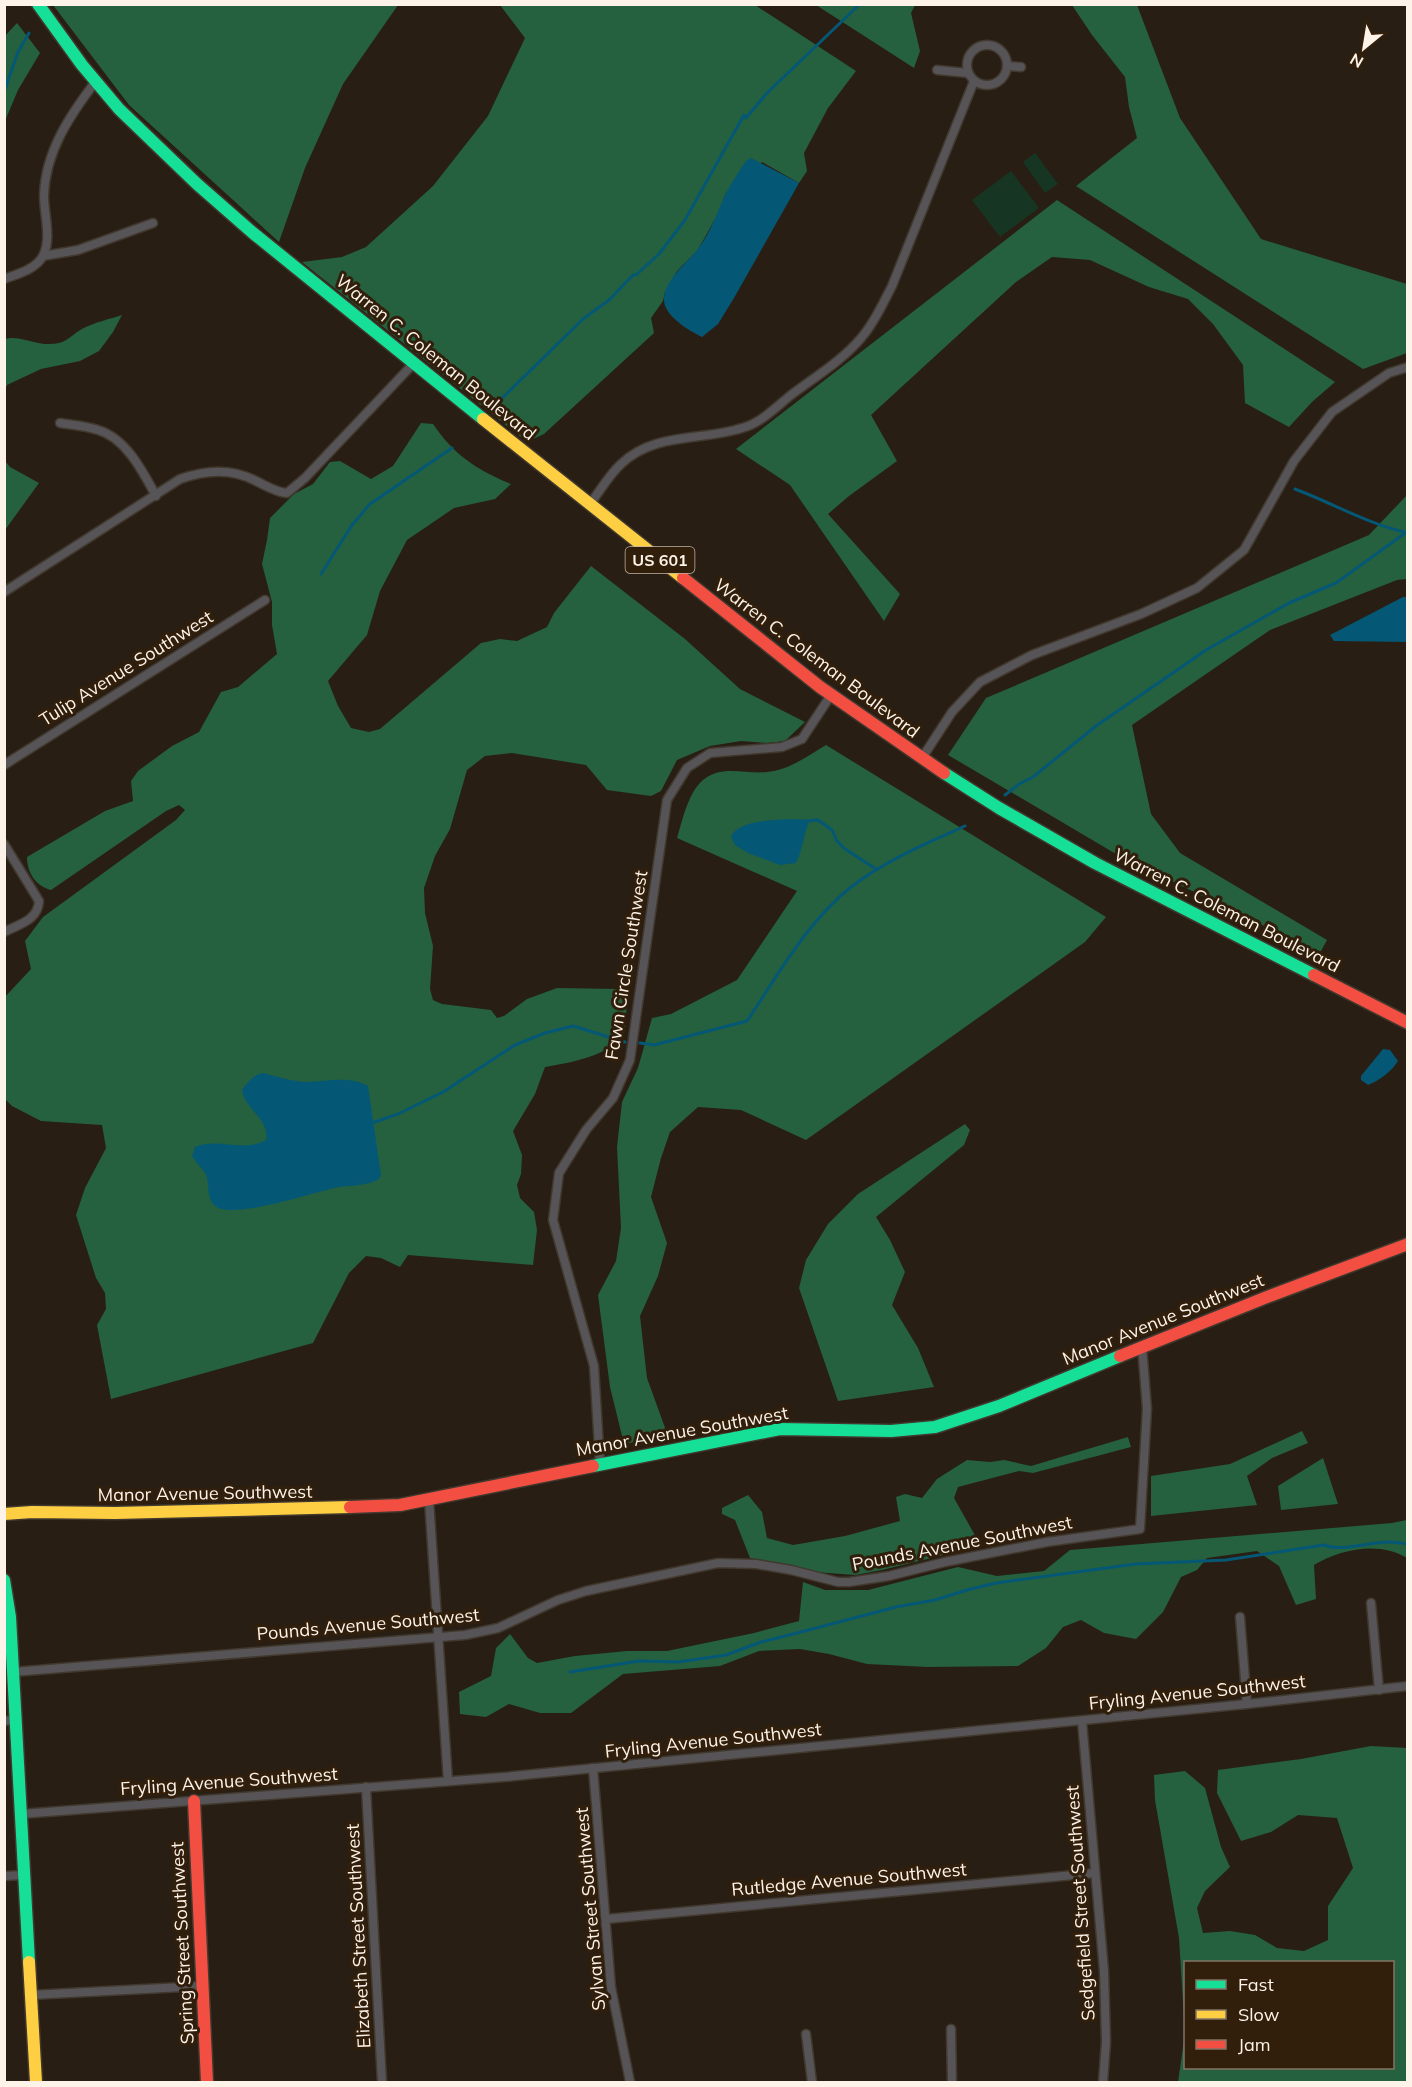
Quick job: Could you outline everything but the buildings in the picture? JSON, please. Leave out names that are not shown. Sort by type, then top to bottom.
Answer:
[{"type":"main road","name":"Warren C. Coleman Boulevard","points":[[38,4],[118,109],[205,191],[276,252],[831,695],[999,808],[1095,862],[1407,1023]]},
{"type":"main road","name":"Manor Avenue Southwest","points":[[4,1514],[29,1511],[85,1513],[400,1505],[780,1429],[891,1431],[935,1426],[999,1406],[1333,1271],[1407,1244]]},
{"type":"main road","points":[[4,1580],[13,1672],[10,1720],[21,1814],[36,2082]]},
{"type":"main road","name":"Spring Street Southwest","points":[[194,1801],[207,2082]]},
{"type":"street","points":[[984,45],[991,45],[1003,52],[1006,57],[1007,66],[1004,77],[993,85],[980,84],[974,81],[968,73],[969,55],[973,50],[984,45]]},
{"type":"street","points":[[1007,66],[1022,67]]},
{"type":"street","points":[[937,70],[968,73]]},
{"type":"street","points":[[4,279],[27,270],[37,264],[43,256],[46,247],[44,196],[47,171],[63,129],[96,81]]},
{"type":"street","points":[[590,504],[620,464],[629,458],[652,445],[721,434],[754,424],[862,338],[892,285],[974,81]]},
{"type":"street","points":[[43,256],[78,250],[153,223]]},
{"type":"street","points":[[4,592],[180,479],[193,474],[225,472],[253,479],[272,490],[287,492],[305,478],[414,363]]},
{"type":"street","points":[[922,758],[952,712],[980,682],[1032,656],[1142,614],[1197,588],[1244,550],[1294,461],[1332,412],[1389,374],[1407,367]]},
{"type":"street","points":[[60,423],[98,430],[112,437],[141,469],[156,496]]},
{"type":"street","name":"Tulip Avenue Southwest","points":[[4,765],[265,600]]},
{"type":"street","name":"Fawn Circle Southwest","points":[[600,1464],[594,1366],[553,1220],[559,1173],[586,1130],[613,1098],[630,1060],[668,800],[687,768],[710,753],[782,747],[802,739],[831,695]]},
{"type":"street","points":[[4,844],[39,901],[38,910],[32,917],[4,932]]},
{"type":"street","name":"Pounds Avenue Southwest","points":[[13,1672],[275,1649],[439,1638],[498,1628],[558,1600],[586,1591],[718,1563],[756,1564],[791,1570],[815,1578],[849,1582],[889,1576],[945,1562],[1047,1542],[1140,1529],[1147,1409],[1142,1347]]},
{"type":"street","points":[[429,1500],[448,1781]]},
{"type":"street","points":[[1371,1604],[1379,1690]]},
{"type":"street","points":[[1240,1617],[1247,1704]]},
{"type":"street","name":"Fryling Avenue Southwest","points":[[21,1814],[593,1768],[1247,1704],[1407,1686]]},
{"type":"street","name":"Sedgefield Street Southwest","points":[[1082,1720],[1104,1971],[1106,2042],[1103,2082]]},
{"type":"street","name":"Sylvan Street Southwest","points":[[593,1768],[611,1988],[630,2082]]},
{"type":"street","name":"Elizabeth Street Southwest","points":[[366,1787],[382,2082]]},
{"type":"street","name":"Rutledge Avenue Southwest","points":[[606,1919],[1095,1874]]},
{"type":"street","points":[[4,1876],[24,1875]]},
{"type":"street","points":[[31,1995],[202,1986]]},
{"type":"street","points":[[951,2029],[952,2082]]},
{"type":"street","points":[[806,2034],[812,2082]]},
{"type":"green space","points":[[53,5],[398,5],[343,84],[305,168],[279,242],[129,105]]},
{"type":"green space","points":[[500,5],[755,5],[856,71],[828,108],[804,153],[807,171],[799,183],[762,162],[726,193],[719,212],[697,251],[677,271],[665,292],[663,301],[651,318],[654,333],[544,434],[527,442],[302,262],[342,257],[366,247],[433,186],[488,116],[525,38]]},
{"type":"green space","points":[[816,5],[915,5],[911,13],[920,51],[914,68]]},
{"type":"green space","points":[[1072,5],[1137,5],[1180,118],[1261,239],[1407,284],[1407,353],[1363,369],[1076,186],[1137,138],[1129,107],[1125,77]]},
{"type":"green space","points":[[17,23],[40,53],[18,90],[5,121],[5,36]]},
{"type":"green space","points":[[1035,153],[1058,184],[1045,193],[1023,162]]},
{"type":"green space","points":[[1011,171],[1039,208],[1000,237],[972,200]]},
{"type":"green space","points":[[1057,200],[1335,382],[1289,427],[1245,403],[1243,365],[1213,324],[1188,299],[1149,287],[1090,260],[1052,257],[1016,282],[871,415],[897,461],[828,514],[900,594],[884,621],[790,485],[736,449]]},
{"type":"green space","points":[[122,315],[99,351],[80,361],[41,369],[7,385],[5,390],[5,339],[17,338],[44,344],[59,343],[87,327]]},
{"type":"green space","points":[[421,423],[433,424],[449,444],[467,460],[487,473],[511,484],[495,499],[454,508],[407,540],[380,591],[367,635],[328,681],[338,706],[351,728],[369,732],[380,729],[481,643],[500,639],[517,641],[547,627],[554,613],[591,566],[685,639],[740,689],[805,722],[785,741],[767,743],[741,741],[710,746],[677,760],[661,791],[651,796],[607,790],[586,765],[512,753],[485,756],[467,770],[450,829],[435,856],[424,888],[425,913],[433,946],[430,989],[433,1000],[442,1004],[491,1010],[497,1018],[504,1016],[527,999],[557,988],[617,989],[627,994],[625,1028],[618,1040],[600,1053],[545,1067],[535,1094],[513,1131],[522,1155],[521,1174],[517,1185],[520,1198],[534,1212],[537,1230],[533,1265],[408,1255],[400,1267],[381,1258],[366,1256],[349,1273],[313,1343],[111,1399],[97,1325],[106,1309],[105,1293],[96,1278],[76,1215],[85,1188],[106,1148],[102,1125],[41,1121],[12,1106],[5,1099],[4,998],[31,969],[25,941],[43,917],[176,820],[185,810],[179,805],[166,811],[51,890],[40,885],[33,878],[28,868],[27,857],[105,811],[133,801],[131,781],[138,771],[172,746],[199,732],[221,692],[238,687],[277,654],[272,625],[272,602],[262,564],[270,518],[294,494],[313,484],[330,462],[340,461],[371,479],[393,466]]},
{"type":"green space","points":[[5,461],[10,467],[39,483],[5,530]]},
{"type":"green space","points":[[1407,495],[1407,579],[1397,580],[1270,630],[1132,725],[1151,814],[1180,853],[1327,940],[1320,953],[1116,854],[948,755],[986,698],[1369,535]]},
{"type":"green space","points":[[826,745],[1106,917],[1085,942],[806,1140],[741,1110],[698,1107],[670,1132],[651,1197],[667,1243],[658,1276],[640,1316],[647,1378],[668,1436],[624,1444],[610,1387],[598,1295],[616,1261],[621,1228],[617,1147],[622,1102],[638,1068],[652,1018],[671,1014],[737,980],[797,891],[677,838],[689,800],[700,783],[707,777],[728,771],[775,771],[798,762]]},
{"type":"green space","points":[[965,1124],[970,1130],[964,1145],[876,1217],[905,1272],[892,1305],[918,1348],[934,1387],[838,1401],[799,1288],[806,1260],[828,1224],[858,1194]]},
{"type":"green space","points":[[1302,1431],[1308,1443],[1272,1458],[1247,1476],[1257,1505],[1151,1516],[1151,1476],[1230,1464]]},
{"type":"green space","points":[[1128,1437],[1131,1447],[1033,1473],[1019,1471],[958,1487],[954,1498],[981,1546],[882,1570],[855,1575],[815,1572],[750,1558],[735,1520],[722,1514],[722,1508],[748,1495],[762,1512],[767,1538],[793,1545],[845,1536],[900,1521],[896,1497],[905,1494],[922,1498],[937,1479],[967,1460],[990,1462],[1004,1460],[1031,1466]]},
{"type":"green space","points":[[1323,1458],[1338,1504],[1281,1510],[1278,1486]]},
{"type":"green space","points":[[1407,1520],[1407,1558],[1384,1550],[1360,1549],[1325,1559],[1314,1565],[1316,1599],[1296,1605],[1279,1566],[1257,1551],[1207,1558],[1197,1570],[1181,1577],[1163,1612],[1136,1639],[1104,1633],[1081,1620],[1063,1627],[1046,1648],[1018,1666],[928,1667],[867,1664],[800,1649],[759,1651],[720,1666],[623,1674],[571,1713],[540,1713],[509,1704],[486,1717],[460,1714],[459,1692],[491,1676],[496,1648],[510,1634],[528,1658],[537,1663],[575,1656],[627,1651],[667,1651],[799,1621],[803,1582],[825,1590],[868,1590],[958,1567],[997,1576],[1044,1571],[1070,1550]]},
{"type":"green space","points":[[1371,1746],[1407,1748],[1407,2082],[1178,2082],[1184,2041],[1184,2069],[1394,2069],[1394,1961],[1184,1961],[1184,2018],[1179,1938],[1155,1800],[1154,1775],[1185,1771],[1205,1788],[1221,1847],[1230,1867],[1205,1891],[1197,1908],[1203,1933],[1230,1931],[1255,1935],[1277,1948],[1304,1951],[1328,1940],[1328,1906],[1353,1868],[1337,1818],[1298,1815],[1271,1832],[1241,1841],[1217,1793],[1218,1770],[1301,1759]]},
{"type":"water","points":[[751,158],[799,183],[718,324],[702,337],[678,322],[668,312],[664,300],[665,293],[676,273],[702,243],[728,189],[746,161]]},
{"type":"water","points":[[1407,597],[1407,642],[1334,641],[1330,635]]},
{"type":"water","points":[[792,819],[810,820],[796,863],[780,865],[748,853],[735,845],[731,837],[735,831],[749,824]]},
{"type":"water","points":[[1383,1049],[1390,1050],[1398,1061],[1385,1075],[1368,1085],[1361,1080],[1361,1076]]},
{"type":"water","points":[[263,1073],[300,1081],[345,1080],[368,1086],[381,1175],[379,1179],[255,1208],[223,1209],[214,1205],[209,1196],[206,1175],[192,1156],[195,1147],[204,1144],[248,1145],[266,1140],[264,1126],[244,1097],[242,1090],[254,1077]]},
{"type":"waterway","points":[[492,408],[583,319],[609,300],[633,275],[636,275],[659,254],[685,220],[744,115],[746,118],[767,93],[860,4]]},
{"type":"waterway","points":[[4,92],[18,52],[29,33]]},
{"type":"waterway","points":[[321,574],[352,525],[370,504],[452,448]]},
{"type":"waterway","points":[[1295,489],[1363,518],[1404,532]]},
{"type":"waterway","points":[[1005,795],[1033,777],[1096,726],[1206,650],[1289,603],[1336,583],[1408,531]]},
{"type":"waterway","points":[[806,821],[818,820],[832,830],[837,841],[845,849],[876,869]]},
{"type":"waterway","points":[[640,1043],[654,1045],[747,1021],[794,950],[835,901],[864,877],[906,853],[965,826]]},
{"type":"waterway","points":[[372,1123],[398,1114],[443,1092],[515,1045],[545,1033],[573,1026],[625,1042]]},
{"type":"waterway","points":[[570,1672],[639,1661],[678,1662],[726,1655],[761,1642],[996,1583],[1136,1564],[1226,1560],[1324,1545],[1347,1547],[1380,1542],[1408,1544]]},
{"type":"traffic: fast","points":[[38,4],[82,65],[119,109],[197,184],[253,233],[483,419]]},
{"type":"traffic: fast","points":[[944,773],[999,808],[1095,863],[1314,975]]},
{"type":"traffic: fast","points":[[593,1466],[780,1429],[891,1431],[935,1427],[999,1406],[1120,1356]]},
{"type":"traffic: fast","points":[[4,1580],[10,1617],[29,1962]]},
{"type":"traffic: slow","points":[[483,419],[683,578]]},
{"type":"traffic: slow","points":[[4,1514],[350,1507]]},
{"type":"traffic: slow","points":[[29,1962],[36,2082]]},
{"type":"traffic: jam","points":[[683,578],[820,687],[944,773]]},
{"type":"traffic: jam","points":[[1314,975],[1408,1023]]},
{"type":"traffic: jam","points":[[1120,1356],[1408,1244]]},
{"type":"traffic: jam","points":[[350,1507],[400,1505],[593,1466]]},
{"type":"traffic: jam","points":[[194,1801],[207,2082]]}]
